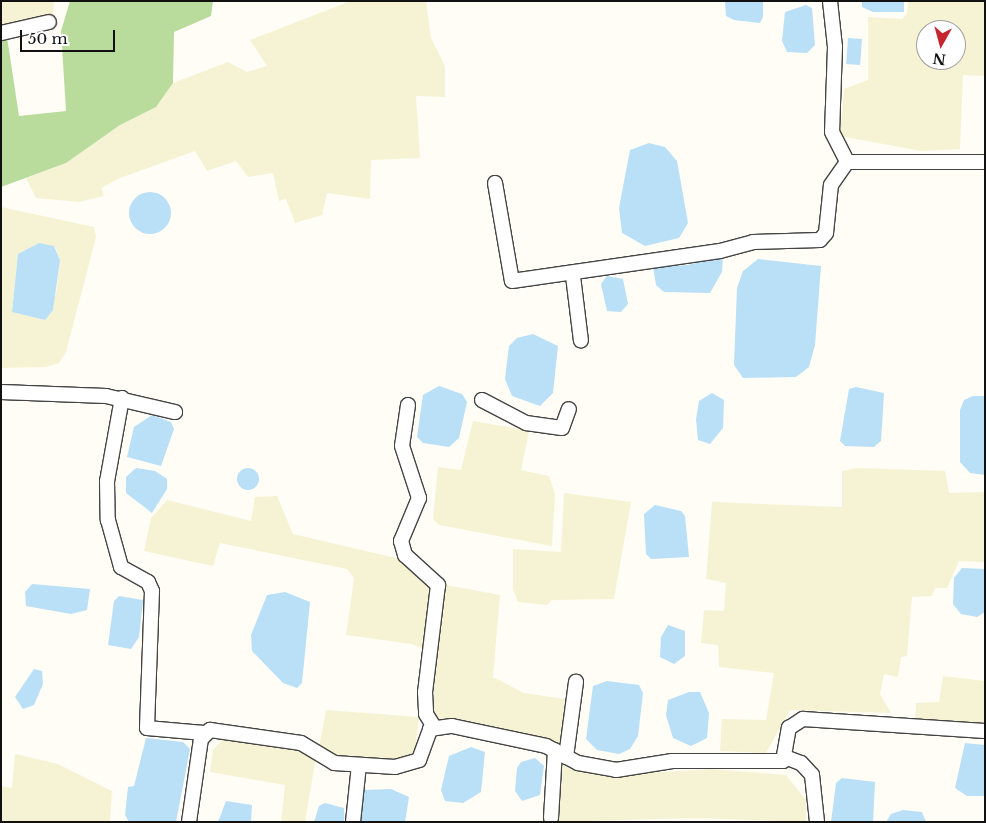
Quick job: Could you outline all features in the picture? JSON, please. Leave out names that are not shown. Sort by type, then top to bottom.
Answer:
[{"type":"street","points":[[830,1],[835,47],[832,132],[847,162]]},
{"type":"street","points":[[1,32],[49,22]]},
{"type":"street","points":[[847,162],[985,162]]},
{"type":"street","points":[[495,183],[512,281],[573,276],[720,252],[753,242],[820,240],[826,233],[831,185],[847,162]]},
{"type":"street","points":[[573,276],[581,341]]},
{"type":"street","points":[[1,392],[122,398],[176,412]]},
{"type":"street","points":[[122,398],[107,481],[108,520],[121,567],[148,582],[152,591],[147,728],[293,741],[329,761],[359,765],[412,765],[420,760],[426,735],[434,728],[473,729],[616,770],[696,760],[761,764],[785,758],[801,763],[812,774],[817,822]]},
{"type":"street","points":[[482,400],[526,423],[562,428],[569,409]]},
{"type":"street","points":[[408,405],[402,446],[419,498],[401,541],[405,555],[438,584],[425,699],[426,714],[434,728]]},
{"type":"street","points":[[551,818],[561,753],[576,682]]},
{"type":"street","points":[[785,758],[789,728],[803,719],[985,731]]},
{"type":"street","points":[[189,822],[204,733]]},
{"type":"street","points":[[353,822],[359,765]]},
{"type":"shaded area","points":[[1,1],[54,1],[53,17],[1,27]]},
{"type":"shaded area","points":[[426,1],[431,38],[445,66],[445,97],[416,96],[420,158],[371,160],[370,199],[327,193],[322,215],[295,223],[286,199],[279,201],[273,173],[248,177],[236,161],[207,171],[195,151],[120,178],[101,188],[104,196],[79,202],[36,198],[26,178],[66,163],[120,125],[156,107],[173,83],[228,62],[247,72],[267,66],[250,40],[348,2]]},
{"type":"shaded area","points":[[908,1],[985,1],[985,76],[963,75],[960,149],[921,151],[840,136],[844,89],[868,80],[868,17],[902,19],[907,14]]},
{"type":"shaded area","points":[[1,207],[94,227],[96,237],[66,352],[59,363],[46,367],[1,368]],"holes":[[[39,243],[56,248],[60,260],[56,295],[45,320],[12,312],[18,254]]]},
{"type":"shaded area","points":[[473,421],[529,431],[521,470],[549,476],[555,494],[552,546],[439,525],[433,519],[438,467],[461,470]]},
{"type":"shaded area","points":[[856,468],[945,471],[949,493],[985,492],[985,562],[959,561],[947,588],[935,588],[932,596],[912,597],[907,656],[901,657],[898,677],[884,674],[880,694],[891,713],[790,710],[766,753],[720,751],[722,719],[766,720],[774,673],[719,667],[718,645],[701,643],[704,610],[724,611],[726,583],[706,579],[712,502],[842,507],[842,471]]},
{"type":"shaded area","points":[[564,493],[631,502],[614,599],[552,600],[547,605],[518,602],[513,590],[513,549],[561,552]]},
{"type":"shaded area","points":[[277,496],[293,534],[404,560],[435,583],[500,595],[493,677],[524,693],[571,700],[563,747],[434,717],[429,700],[435,654],[412,644],[346,635],[354,578],[347,569],[220,543],[213,566],[144,551],[151,518],[167,500],[251,521],[255,497]]},
{"type":"shaded area","points":[[943,676],[985,681],[985,724],[915,721],[916,703],[939,702]]},
{"type":"shaded area","points":[[326,710],[419,717],[415,751],[404,762],[337,759],[319,748]]},
{"type":"shaded area","points":[[226,736],[294,745],[316,757],[305,822],[281,822],[285,785],[210,772],[213,750]]},
{"type":"shaded area","points":[[15,754],[58,764],[112,791],[110,822],[1,822],[1,786],[12,788]]},
{"type":"shaded area","points":[[557,758],[613,775],[712,769],[786,775],[806,800],[806,822],[695,818],[554,822]]},
{"type":"green space","points":[[70,1],[213,1],[211,16],[174,32],[173,83],[156,107],[120,125],[66,163],[1,187],[1,37],[7,37],[19,116],[66,111],[61,31]]},
{"type":"water","points":[[725,1],[763,1],[763,17],[760,23],[734,20],[726,16]]},
{"type":"water","points":[[862,1],[904,1],[904,12],[873,12],[862,7]]},
{"type":"water","points":[[806,5],[812,8],[815,45],[807,53],[787,52],[782,41],[785,12]]},
{"type":"water","points":[[848,38],[862,39],[860,65],[846,64]]},
{"type":"water","points":[[649,143],[665,147],[677,161],[688,223],[679,238],[645,246],[622,233],[619,208],[630,150]]},
{"type":"water","points":[[150,192],[165,198],[171,213],[165,228],[150,234],[135,228],[129,213],[135,198]]},
{"type":"water","points":[[39,243],[54,246],[60,260],[53,310],[45,320],[12,312],[18,254]]},
{"type":"water","points":[[723,255],[722,272],[710,293],[664,292],[656,285],[653,267],[688,265]]},
{"type":"water","points":[[758,259],[821,266],[815,345],[809,367],[796,377],[743,378],[734,365],[737,288],[743,271]]},
{"type":"water","points":[[607,276],[623,279],[628,304],[621,312],[607,311],[601,284]]},
{"type":"water","points":[[533,334],[558,346],[553,393],[540,406],[512,396],[505,379],[509,346],[517,338]]},
{"type":"water","points":[[439,386],[462,394],[467,402],[459,438],[449,447],[423,443],[417,437],[423,395]]},
{"type":"water","points":[[856,387],[884,393],[881,441],[874,447],[845,446],[840,441],[849,389]]},
{"type":"water","points":[[712,393],[724,400],[723,428],[710,444],[698,440],[696,419],[699,401]]},
{"type":"water","points":[[973,396],[985,396],[985,475],[970,473],[960,462],[960,410],[964,400]]},
{"type":"water","points":[[152,415],[171,422],[174,429],[161,466],[127,457],[134,427]]},
{"type":"water","points":[[136,468],[155,471],[167,479],[167,489],[152,513],[126,493],[126,477]]},
{"type":"water","points":[[248,468],[256,471],[259,479],[256,487],[248,490],[240,487],[237,479],[240,471]]},
{"type":"water","points":[[655,505],[681,511],[685,516],[689,557],[651,559],[646,554],[644,514]]},
{"type":"water","points":[[962,568],[985,569],[985,612],[977,617],[961,614],[953,604],[954,578]]},
{"type":"water","points":[[32,584],[90,589],[87,610],[71,614],[26,606],[25,592]]},
{"type":"water","points":[[285,592],[310,602],[302,683],[297,688],[283,683],[252,651],[251,635],[267,595]]},
{"type":"water","points":[[119,596],[143,600],[139,637],[131,649],[108,645],[114,601]]},
{"type":"water","points":[[668,625],[685,631],[685,656],[674,664],[660,657],[661,637]]},
{"type":"water","points":[[34,669],[42,671],[43,684],[34,705],[23,709],[15,697]]},
{"type":"water","points":[[607,681],[639,685],[643,693],[638,736],[630,749],[619,754],[597,750],[586,739],[593,686]]},
{"type":"water","points":[[689,692],[700,692],[709,713],[707,738],[691,746],[673,738],[666,715],[668,700]]},
{"type":"water","points":[[146,738],[183,742],[190,749],[176,822],[129,822],[125,815],[128,787],[134,786]]},
{"type":"water","points":[[965,743],[985,745],[985,796],[967,796],[955,788]]},
{"type":"water","points":[[471,747],[485,752],[481,792],[463,803],[445,801],[441,790],[449,756]]},
{"type":"water","points":[[535,758],[544,766],[540,795],[522,801],[515,791],[517,768],[521,762]]},
{"type":"water","points":[[842,778],[875,782],[873,822],[831,822],[836,783]]},
{"type":"water","points":[[391,789],[409,797],[405,822],[358,822],[364,790]]},
{"type":"water","points":[[226,801],[252,805],[251,822],[218,822]]},
{"type":"water","points":[[325,803],[344,808],[344,822],[314,822],[319,806]]},
{"type":"water","points":[[903,810],[922,812],[926,822],[886,822],[891,814]]}]
